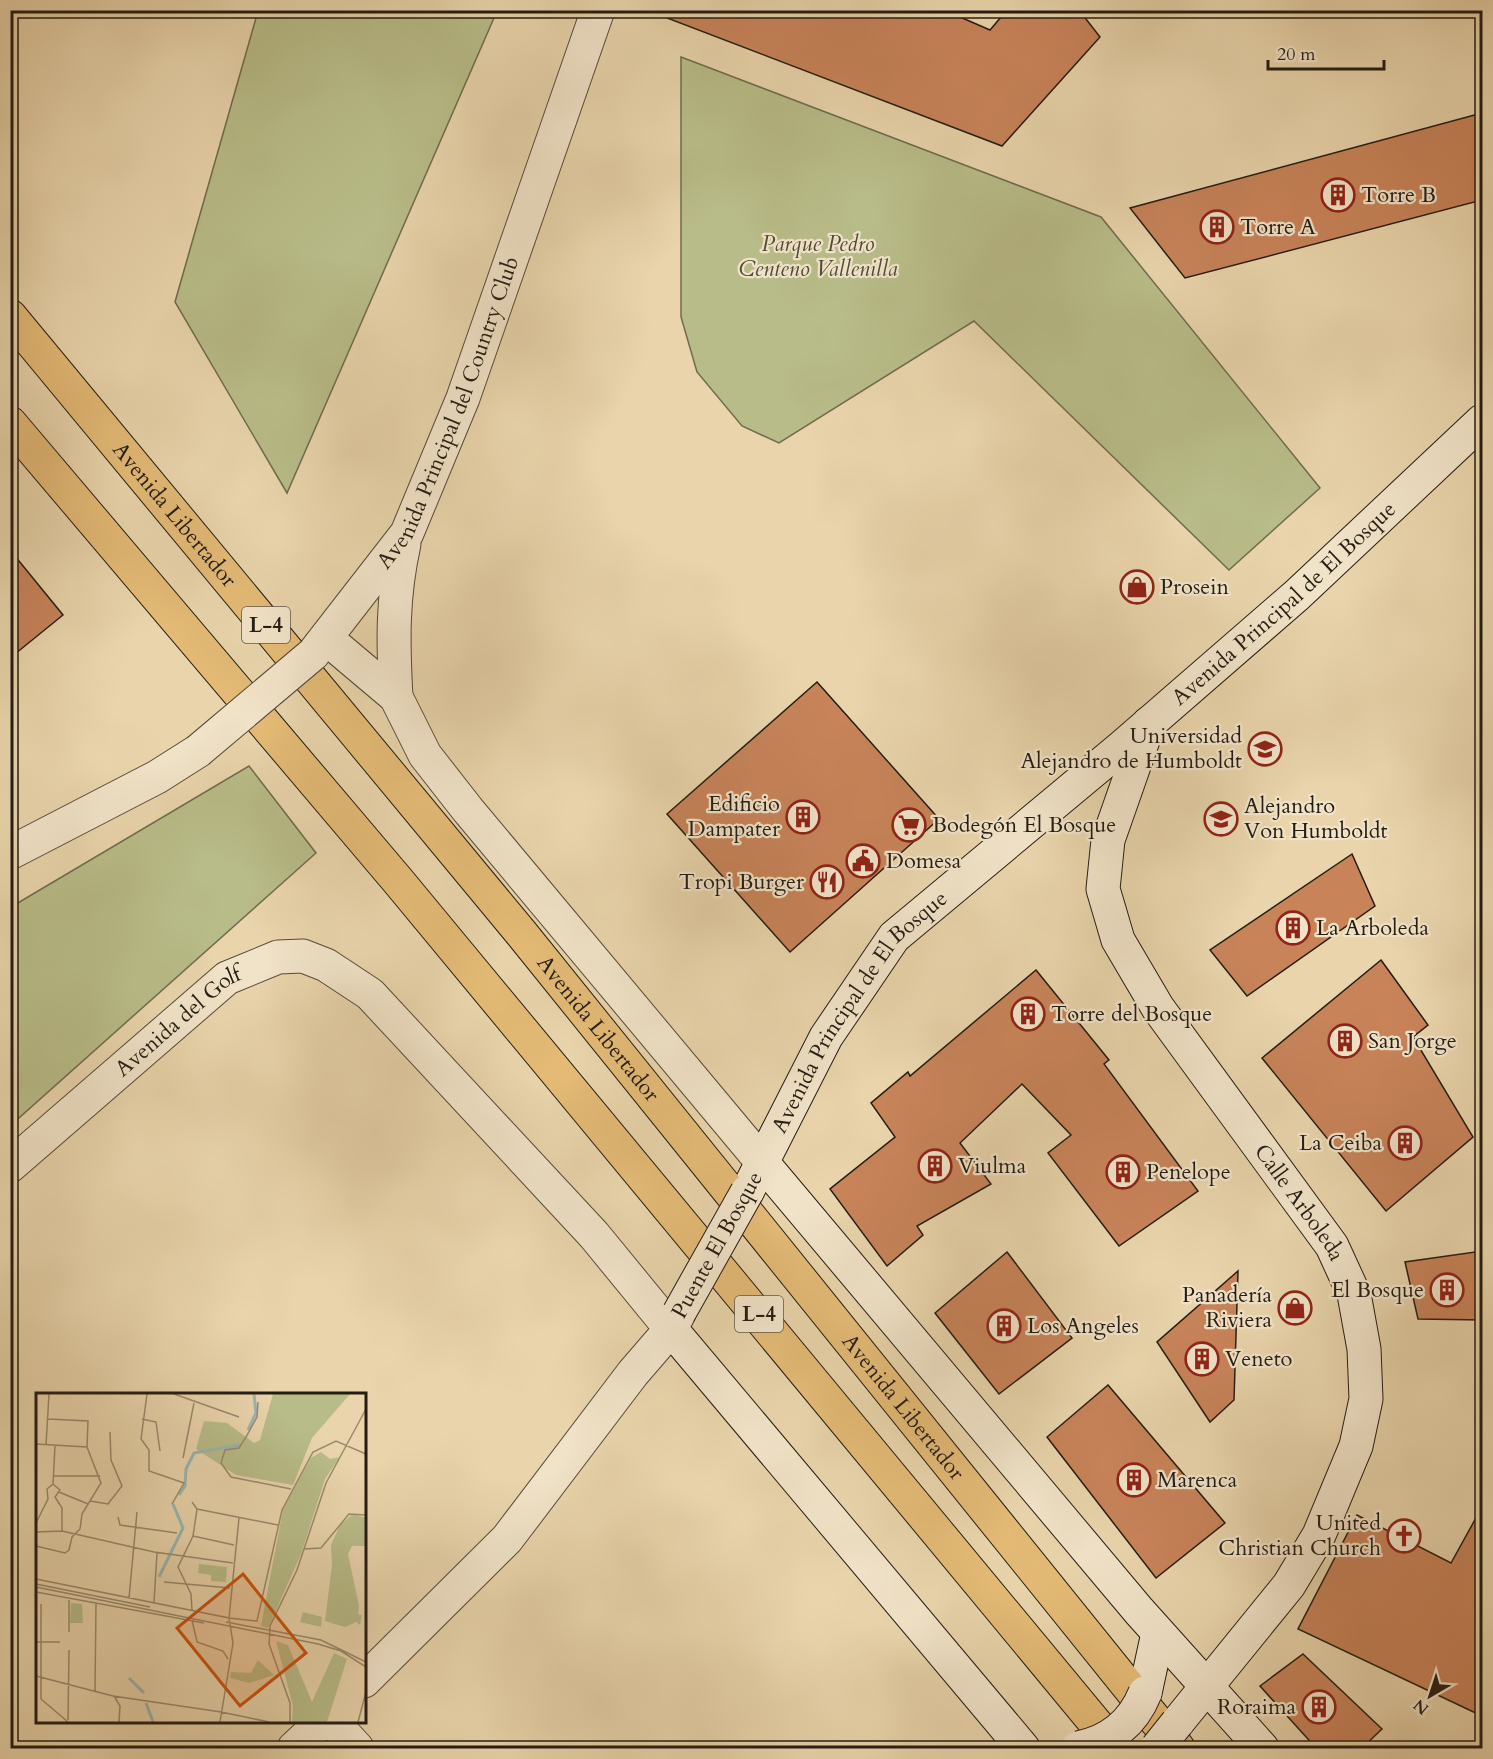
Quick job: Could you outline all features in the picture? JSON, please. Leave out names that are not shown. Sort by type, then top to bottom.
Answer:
[{"type":"main road","name":"Avenida Principal del Country Club","points":[[10,853],[157,777],[198,751],[319,646],[407,533],[464,398],[598,10]]},
{"type":"main road","name":"Avenida Libertador","points":[[10,316],[522,934],[1177,1736]]},
{"type":"main road","name":"Avenida Principal de El Bosque","points":[[762,1161],[826,1037],[894,937],[1149,723],[1297,595],[1482,421]]},
{"type":"main road","name":"L-4","points":[[10,423],[414,900],[1116,1749]]},
{"type":"main road","points":[[396,697],[392,638],[395,585],[407,533]]},
{"type":"main road","name":"Avenida Libertador","points":[[319,646],[396,697],[425,756],[468,810],[1158,1633],[1262,1749]]},
{"type":"main road","name":"Calle Arboleda","points":[[1149,723],[1108,840],[1103,890],[1118,940],[1158,1008],[1332,1246],[1354,1294],[1364,1349],[1366,1399],[1356,1446],[1319,1535],[1289,1585],[1205,1687],[1177,1736],[1157,1749]]},
{"type":"main road","name":"Avenida del Golf","points":[[10,1166],[227,978],[278,957],[303,956],[326,965],[370,994],[675,1321]]},
{"type":"main road","name":"Puente El Bosque","points":[[675,1321],[762,1161]]},
{"type":"main road","points":[[366,1678],[507,1539],[675,1321],[1025,1748]]},
{"type":"main road","points":[[1078,1749],[1113,1736],[1140,1705],[1145,1693],[1158,1633]]},
{"type":"main road","points":[[294,1749],[321,1723]]},
{"type":"main road","points":[[334,1723],[357,1749]]},
{"type":"green space","points":[[258,11],[497,11],[287,493],[175,302]]},
{"type":"green space","name":"Parque Pedro Centeno Vallenilla","points":[[681,57],[1101,217],[1320,488],[1229,570],[974,321],[779,443],[742,426],[697,372],[681,317]]},
{"type":"green space","points":[[249,766],[316,853],[11,1125],[11,907]]},
{"type":"building","points":[[654,10],[944,10],[990,30],[1007,10],[1079,10],[1100,37],[1002,146],[654,13]]},
{"type":"building","points":[[1482,113],[1482,200],[1185,278],[1130,208]]},
{"type":"building","points":[[10,550],[63,615],[10,658]]},
{"type":"building","name":"Edificio Dampater","points":[[817,682],[939,819],[790,952],[667,814]]},
{"type":"building","name":"La Arboleda","points":[[1352,854],[1375,906],[1247,996],[1210,950]]},
{"type":"building","points":[[1381,960],[1428,1025],[1413,1037],[1473,1137],[1386,1211],[1262,1058]]},
{"type":"building","points":[[1036,970],[1109,1060],[1104,1064],[1198,1191],[1119,1246],[1048,1153],[1071,1135],[1022,1084],[960,1143],[991,1184],[917,1226],[923,1235],[887,1266],[830,1189],[895,1137],[871,1103],[908,1072],[910,1076]]},
{"type":"building","name":"El Bosque","points":[[1482,1251],[1482,1320],[1418,1319],[1405,1262]]},
{"type":"building","name":"Los Angeles","points":[[1007,1252],[1072,1338],[999,1394],[935,1313]]},
{"type":"building","name":"Veneto","points":[[1238,1271],[1234,1400],[1210,1422],[1157,1342]]},
{"type":"building","name":"Marenca","points":[[1108,1385],[1225,1523],[1156,1578],[1047,1437]]},
{"type":"building","points":[[1482,1507],[1482,1716],[1298,1629],[1357,1515],[1451,1563]]},
{"type":"building","name":"Roraima","points":[[1303,1654],[1382,1729],[1361,1749],[1317,1749],[1260,1686]]},
{"type":"place","name":"Torre B","points":[[1338,195]]},
{"type":"place","name":"Torre A","points":[[1217,227]]},
{"type":"place","name":"Prosein","points":[[1137,587]]},
{"type":"place","name":"Universidad Alejandro de Humboldt","points":[[1265,749]]},
{"type":"place","name":"Edificio Dampater","points":[[803,817]]},
{"type":"place","name":"Alejandro Von Humboldt","points":[[1221,819]]},
{"type":"place","name":"Bodegón El Bosque","points":[[909,825]]},
{"type":"place","name":"Domesa","points":[[863,861]]},
{"type":"place","name":"Tropi Burger","points":[[827,882]]},
{"type":"place","name":"La Arboleda","points":[[1293,928]]},
{"type":"place","name":"Torre del Bosque","points":[[1028,1014]]},
{"type":"place","name":"San Jorge","points":[[1345,1041]]},
{"type":"place","name":"La Ceiba","points":[[1405,1143]]},
{"type":"place","name":"Viulma","points":[[935,1166]]},
{"type":"place","name":"Penelope","points":[[1123,1172]]},
{"type":"place","name":"El Bosque","points":[[1447,1290]]},
{"type":"place","name":"Panadería Riviera","points":[[1295,1308]]},
{"type":"place","name":"Los Angeles","points":[[1004,1326]]},
{"type":"place","name":"Veneto","points":[[1202,1359]]},
{"type":"place","name":"Marenca","points":[[1134,1480]]},
{"type":"place","name":"United Christian Church","points":[[1404,1536]]},
{"type":"place","name":"Roraima","points":[[1319,1707]]}]
